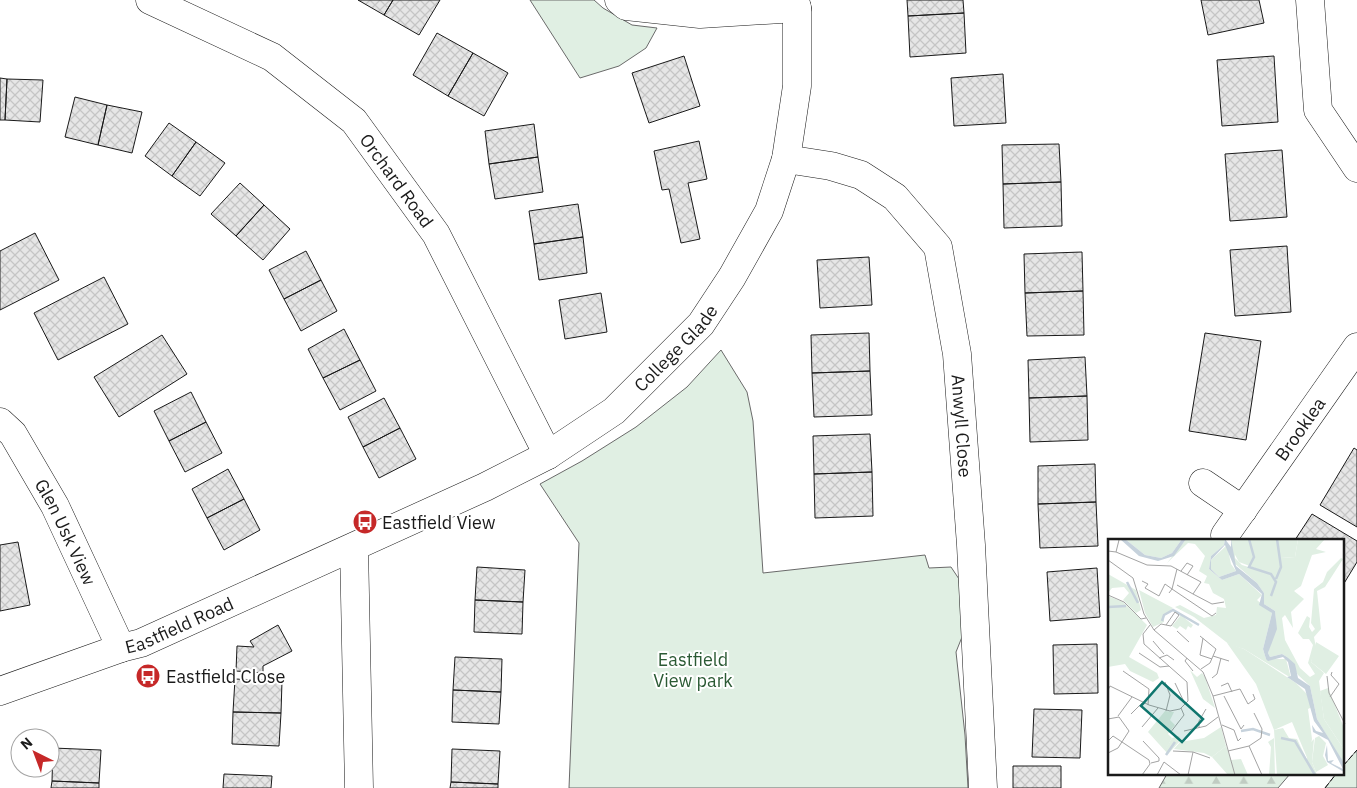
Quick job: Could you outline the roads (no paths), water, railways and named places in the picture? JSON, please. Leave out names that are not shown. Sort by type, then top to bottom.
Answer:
[{"type":"street","name":"Orchard Road","points":[[150,0],[272,57],[354,121],[436,234],[548,454]]},
{"type":"street","points":[[618,0],[626,6],[700,14],[796,4]]},
{"type":"street","points":[[1310,0],[1318,110],[1357,168]]},
{"type":"street","name":"College Glade","points":[[354,547],[485,488],[548,454],[614,411],[701,324],[732,277],[769,212],[786,159],[797,86],[796,4]]},
{"type":"street","name":"Anwyll Close","points":[[786,159],[831,166],[861,175],[895,197],[938,247],[957,354],[971,545],[983,788]]},
{"type":"street","name":"Brooklea","points":[[1225,535],[1357,347]]},
{"type":"street","name":"Glen Usk View","points":[[0,422],[14,434],[55,506],[121,648]]},
{"type":"street","points":[[1203,483],[1243,510]]},
{"type":"street","points":[[354,547],[359,788]]},
{"type":"street","name":"Eastfield Road","points":[[0,691],[121,648],[141,643],[354,547]]},
{"type":"place","name":"Eastfield View","points":[[365,522]]},
{"type":"place","name":"Eastfield Close","points":[[148,676]]},
{"type":"park label","name":"Eastfield View park","points":[[693,670]]}]
